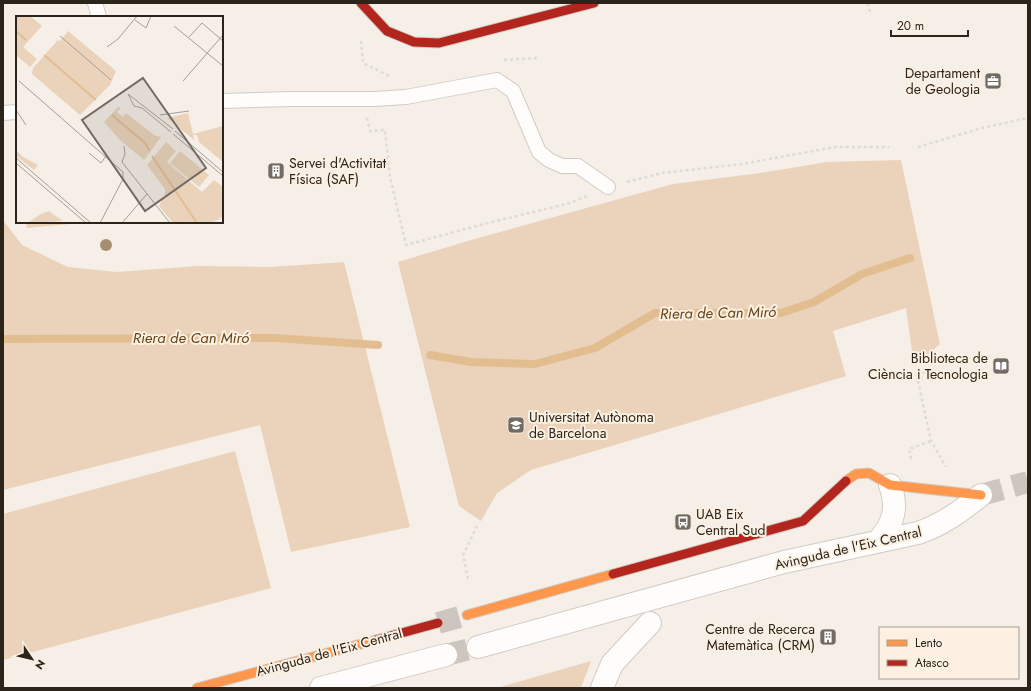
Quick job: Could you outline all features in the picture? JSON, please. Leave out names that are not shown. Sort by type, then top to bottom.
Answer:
[{"type":"street","points":[[361,3],[386,31],[414,42],[439,42],[594,3]]},
{"type":"street","name":"Avinguda de l'Eix Central","points":[[467,616],[803,521],[846,481],[856,474],[869,473],[890,485],[981,495]]},
{"type":"street","points":[[879,540],[887,531],[893,520],[895,508],[894,496],[890,485]]},
{"type":"street","name":"Avinguda de l'Eix Central","points":[[478,647],[784,562],[930,530],[950,519],[981,495]]},
{"type":"street","name":"Avinguda de l'Eix Central","points":[[196,688],[438,623]]},
{"type":"street","points":[[602,688],[612,664],[650,623]]},
{"type":"street","points":[[321,688],[446,655]]},
{"type":"lane","points":[[95,3],[99,16]]},
{"type":"lane","points":[[223,101],[292,98],[374,99],[406,97],[497,80],[513,91],[539,152],[548,160],[562,166],[578,166],[608,186]]},
{"type":"lane","points":[[3,113],[16,112]]},
{"type":"path","points":[[868,3],[870,12]]},
{"type":"path","points":[[361,40],[363,63],[396,80]]},
{"type":"path","points":[[373,115],[366,116],[370,131],[384,130],[390,177],[406,245],[570,203],[608,186],[662,173],[742,164],[835,147],[889,147]]},
{"type":"path","points":[[918,148],[982,128],[1028,118]]},
{"type":"path","points":[[925,371],[918,381],[931,440],[946,467]]},
{"type":"path","points":[[911,459],[909,448],[931,440]]},
{"type":"path","points":[[468,579],[463,554],[477,526]]},
{"type":"shaded area","points":[[901,160],[940,344],[914,366],[906,308],[833,331],[846,376],[531,470],[497,493],[481,521],[459,506],[398,262],[471,240],[673,184],[760,173],[827,162]]},
{"type":"shaded area","points":[[3,220],[22,245],[68,267],[117,272],[198,266],[271,267],[344,262],[410,527],[291,552],[260,425],[3,490]]},
{"type":"shaded area","points":[[26,223],[81,223],[27,228]]},
{"type":"shaded area","points":[[235,451],[271,588],[3,660],[3,514]]},
{"type":"shaded area","points":[[591,661],[581,688],[497,688]]},
{"type":"waterway","name":"Riera de Can Miró","points":[[430,355],[471,362],[535,364],[595,348],[655,313],[781,313],[814,302],[862,274],[910,258]]},
{"type":"waterway","name":"Riera de Can Miró","points":[[3,339],[275,338],[378,345]]},
{"type":"tunnel","points":[[981,495],[1028,482]]},
{"type":"tunnel","points":[[438,623],[467,615]]},
{"type":"tunnel","points":[[446,655],[478,647]]},
{"type":"traffic: slow","points":[[846,481],[856,474],[869,473],[890,485],[981,495]]},
{"type":"traffic: slow","points":[[467,615],[613,574]]},
{"type":"traffic: slow","points":[[197,688],[376,640]]},
{"type":"traffic: jam","points":[[361,3],[387,31],[414,42],[439,43],[594,3]]},
{"type":"traffic: jam","points":[[613,574],[803,521],[846,481]]},
{"type":"traffic: jam","points":[[376,640],[438,623]]},
{"type":"place","name":"Departament de Geologia","points":[[993,81]]},
{"type":"place","name":"Servei d'Activitat Física (SAF)","points":[[276,171]]},
{"type":"place","name":"Biblioteca de Ciència i Tecnologia","points":[[1001,366]]},
{"type":"place","name":"Universitat Autònoma de Barcelona","points":[[516,425]]},
{"type":"place","name":"UAB Eix Central Sud","points":[[683,522]]},
{"type":"place","name":"Centre de Recerca Matemàtica (CRM)","points":[[828,637]]}]
